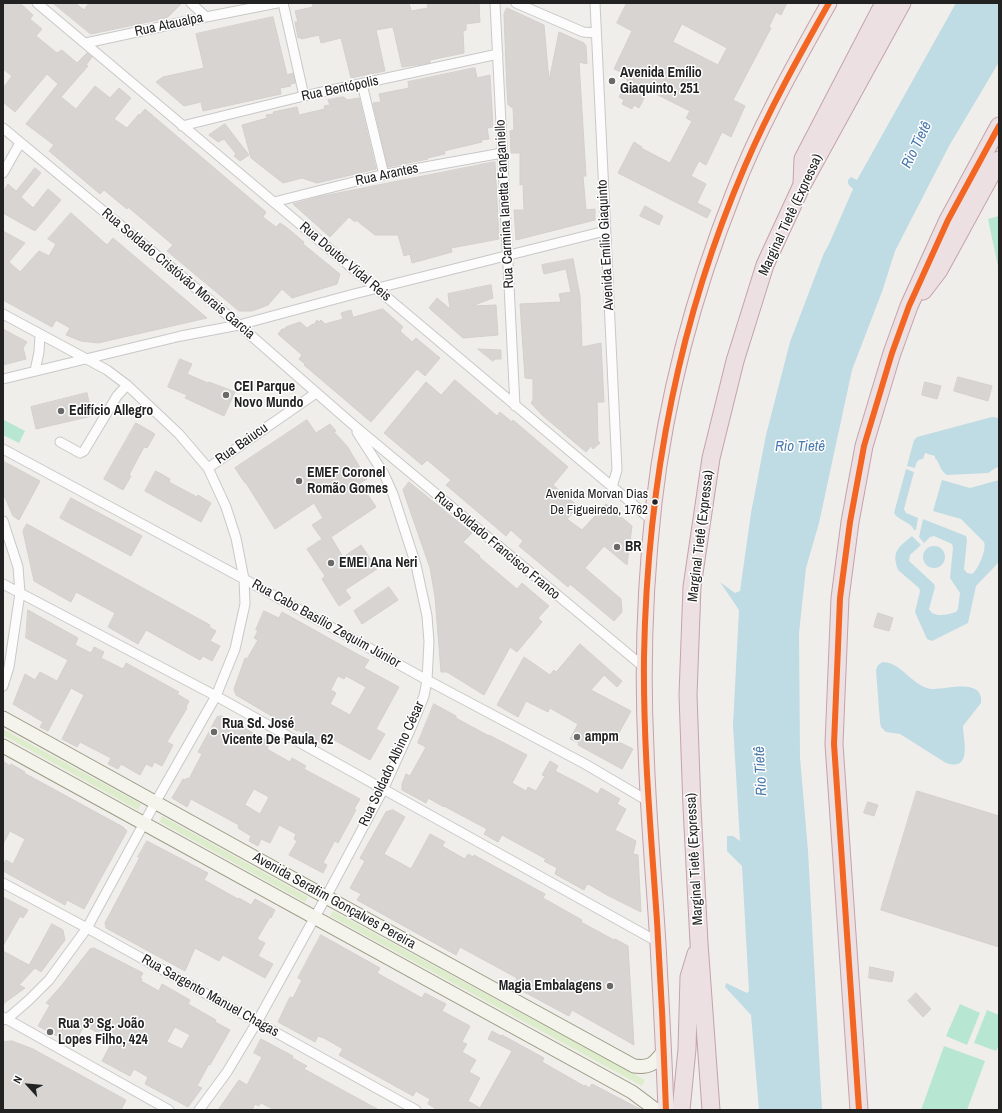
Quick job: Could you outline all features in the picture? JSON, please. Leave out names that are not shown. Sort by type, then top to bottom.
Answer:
[{"type":"highway","points":[[666,1110],[658,942],[648,802],[646,746],[646,609],[654,503],[669,408],[684,347],[708,262],[734,191],[761,133],[829,3]]},
{"type":"highway","points":[[813,33],[837,3]]},
{"type":"highway","points":[[801,187],[803,159],[884,3]]},
{"type":"highway","name":"Marginal Tietê (Expressa)","points":[[711,1110],[699,942],[688,695],[694,579],[711,458],[735,361],[765,265],[801,187],[902,3]]},
{"type":"highway","points":[[859,1110],[834,744],[840,598],[850,522],[864,446],[892,353],[910,306],[948,220],[999,126]]},
{"type":"highway","points":[[910,306],[928,286],[939,270],[999,160]]},
{"type":"highway","points":[[681,1110],[687,1049],[689,977],[699,942]]},
{"type":"main road","name":"Avenida Serafim Gonçalves Pereira","points":[[3,718],[634,1066],[650,1066],[654,1064],[664,1052]]},
{"type":"main road","name":"Avenida Serafim Gonçalves Pereira","points":[[3,746],[632,1092],[656,1110]]},
{"type":"street","name":"Rua Doutor Vidal Reis","points":[[37,3],[652,521]]},
{"type":"street","points":[[190,3],[206,17]]},
{"type":"street","name":"Rua Ataualpa","points":[[86,44],[206,17],[277,3]]},
{"type":"street","points":[[283,3],[304,96]]},
{"type":"street","name":"Rua Carmina Ianetta Fanganiello","points":[[495,3],[515,406]]},
{"type":"street","points":[[516,3],[583,32],[596,33]]},
{"type":"street","name":"Avenida Emílio Giaquinto","points":[[595,3],[617,470],[612,487]]},
{"type":"street","name":"Rua Bentópolis","points":[[182,126],[304,96],[498,54]]},
{"type":"street","points":[[362,84],[384,175]]},
{"type":"street","name":"Rua Soldado Cristóvão Morais Garcia","points":[[3,128],[239,325],[350,423]]},
{"type":"street","points":[[3,173],[20,143]]},
{"type":"street","name":"Rua Arantes","points":[[274,202],[384,175],[502,153]]},
{"type":"street","points":[[3,379],[182,336],[239,325],[376,288],[605,231]]},
{"type":"street","points":[[3,314],[40,335],[88,358],[107,370],[127,385],[179,434],[208,468],[226,507],[236,538],[244,579],[245,604],[235,649],[216,696],[155,802],[87,928],[49,980],[29,1000],[4,1019],[170,1110]]},
{"type":"street","points":[[35,371],[39,352],[40,335]]},
{"type":"street","points":[[60,442],[82,453],[117,396],[127,385]]},
{"type":"street","name":"Rua Baiucu","points":[[208,468],[316,393]]},
{"type":"street","name":"Rua Soldado Francisco Franco","points":[[350,423],[645,668]]},
{"type":"street","name":"Rua Soldado Albino César","points":[[199,1110],[227,1072],[257,1022],[326,897],[383,790],[414,722],[424,696],[427,680],[429,642],[427,616],[416,565],[393,494],[384,474],[375,458],[350,423]]},
{"type":"street","name":"Rua Cabo Basílio Zequim Júnior","points":[[3,449],[427,680],[585,764],[648,802]]},
{"type":"street","points":[[3,521],[18,567],[20,593],[9,666],[3,686]]},
{"type":"street","points":[[3,584],[216,696],[658,942]]},
{"type":"street","name":"Rua Sargento Manuel Chagas","points":[[3,883],[416,1110]]},
{"type":"green space","points":[[999,216],[999,271],[988,219]]},
{"type":"green space","points":[[4,420],[25,431],[19,443],[3,435]]},
{"type":"green space","points":[[3,729],[141,804],[138,810],[3,735]]},
{"type":"green space","points":[[162,816],[308,897],[305,902],[160,822]]},
{"type":"green space","points":[[333,911],[645,1080],[642,1086],[330,916]]},
{"type":"green space","points":[[960,1004],[980,1013],[967,1045],[946,1036]]},
{"type":"green space","points":[[987,1010],[999,1015],[999,1044],[996,1051],[974,1043]]},
{"type":"green space","points":[[944,1046],[985,1061],[967,1110],[921,1110]]},
{"type":"water","name":"Rio Tietê","points":[[956,3],[999,3],[999,62],[949,146],[895,251],[883,289],[852,370],[819,523],[806,568],[799,633],[800,757],[808,851],[822,1110],[759,1110],[751,1015],[725,987],[726,983],[747,993],[749,991],[742,866],[727,851],[727,836],[733,836],[740,841],[733,725],[739,610],[720,582],[735,593],[740,591],[751,513],[766,435],[790,342],[824,253],[853,189],[848,184],[848,180],[851,177],[857,180]]},
{"type":"water","points":[[992,417],[999,418],[999,470],[997,467],[988,473],[947,475],[941,469],[935,456],[925,453],[923,459],[917,462],[915,468],[907,466],[914,440],[917,437]]},
{"type":"water","points":[[906,469],[914,472],[904,509],[906,513],[918,518],[916,530],[914,530],[910,525],[894,513]]},
{"type":"water","points":[[942,480],[970,488],[999,480],[999,562],[976,586],[968,623],[932,641],[927,639],[915,612],[920,591],[919,588],[898,570],[895,558],[898,550],[903,543],[912,536],[921,545],[910,555],[909,561],[934,584],[935,587],[929,609],[934,614],[941,615],[956,612],[958,609],[960,593],[950,578],[953,548],[952,544],[934,536],[930,537],[924,543],[919,537],[923,519],[966,536],[967,540],[964,569],[967,573],[972,574],[977,568],[985,545],[984,542],[961,519],[933,511]]},
{"type":"water","points":[[934,546],[942,549],[945,557],[942,565],[934,568],[926,565],[923,557],[926,549]]},
{"type":"water","points":[[883,662],[896,666],[913,680],[925,687],[932,689],[970,687],[976,690],[980,695],[981,703],[963,726],[965,753],[960,763],[954,765],[946,763],[900,734],[886,732],[881,727],[876,670],[878,665]]},
{"type":"building","points":[[3,3],[20,3],[33,15],[30,19],[42,29],[36,36],[57,53],[62,50],[77,63],[87,53],[92,57],[86,65],[88,66],[61,97],[76,109],[95,86],[110,98],[119,88],[131,98],[114,119],[127,128],[145,109],[266,212],[263,217],[276,227],[280,223],[286,227],[304,242],[303,244],[340,274],[337,284],[292,298],[282,289],[268,305],[252,311],[239,311],[167,251],[173,245],[128,207],[127,209],[104,190],[100,194],[49,151],[54,145],[26,124],[58,84],[47,74],[15,112],[3,102],[3,88],[12,76],[3,69]]},
{"type":"building","points":[[53,3],[75,3],[84,10],[89,3],[182,3],[167,18],[91,34]]},
{"type":"building","points":[[312,3],[409,3],[411,11],[428,8],[427,3],[479,3],[480,22],[466,24],[466,30],[463,31],[464,53],[430,60],[430,63],[402,67],[393,27],[376,30],[385,71],[351,78],[341,38],[321,43],[319,35],[301,39],[301,37],[298,38],[295,22],[298,22],[295,11],[313,7]]},
{"type":"building","points":[[627,3],[787,3],[781,15],[776,12],[769,27],[771,28],[733,100],[745,106],[731,137],[722,132],[706,165],[699,161],[691,176],[706,184],[697,203],[711,210],[707,218],[618,173],[634,142],[642,147],[641,148],[670,163],[692,121],[686,118],[690,111],[648,90],[639,108],[634,105],[632,109],[622,104],[624,100],[619,97],[628,80],[621,76],[623,73],[614,69],[632,31],[617,23]],"holes":[[[682,24],[727,48],[718,65],[673,42]]]},
{"type":"building","points":[[507,8],[544,25],[549,81],[559,32],[584,43],[586,46],[587,64],[579,62],[586,176],[583,176],[586,210],[595,209],[595,220],[516,240],[514,210],[524,210],[523,184],[520,185],[520,153],[511,153],[510,131],[514,130],[513,107],[508,105],[507,91],[504,14]]},
{"type":"building","points":[[273,17],[287,75],[293,73],[295,83],[290,84],[291,86],[280,88],[281,94],[203,111],[201,102],[184,106],[156,82],[163,77],[204,68],[196,34]]},
{"type":"building","points":[[475,68],[477,78],[490,75],[493,127],[487,128],[489,139],[444,151],[445,154],[427,158],[428,159],[388,167],[373,103],[381,102],[379,94],[409,88],[408,82]]},
{"type":"building","points":[[342,97],[347,100],[359,98],[376,169],[317,183],[302,178],[283,183],[251,158],[242,125],[267,118],[266,115],[274,114],[273,112],[297,107],[299,115],[325,109],[324,106],[330,105],[328,100]]},
{"type":"building","points":[[225,124],[249,155],[240,161],[234,156],[236,154],[224,139],[218,142],[209,135]]},
{"type":"building","points":[[495,162],[499,239],[451,248],[452,252],[412,263],[410,254],[404,256],[398,235],[375,235],[356,220],[355,222],[349,217],[330,237],[293,204],[318,197]]},
{"type":"building","points":[[35,168],[41,173],[21,197],[33,208],[48,189],[61,200],[35,231],[3,213],[3,192],[8,184],[16,191]]},
{"type":"building","points":[[645,206],[663,216],[659,225],[640,216]]},
{"type":"building","points":[[71,213],[107,245],[113,238],[207,318],[98,343],[81,341],[66,335],[70,328],[56,320],[52,327],[3,300],[3,231],[25,243],[9,262],[20,272],[39,251],[49,256],[56,244],[48,239]]},
{"type":"building","points":[[573,259],[580,296],[582,347],[601,343],[604,402],[597,402],[598,441],[600,443],[593,449],[591,446],[586,452],[542,415],[531,403],[533,400],[533,379],[525,378],[520,304],[561,302],[559,294],[571,292],[566,269],[544,274],[542,265]]},
{"type":"building","points":[[491,285],[493,298],[472,306],[496,305],[498,335],[463,338],[429,308],[437,298],[450,309],[448,294]]},
{"type":"building","points":[[383,309],[403,327],[400,331],[412,342],[416,338],[440,358],[425,376],[417,369],[371,422],[304,365],[305,364],[299,359],[302,355],[278,334],[282,329],[300,322],[307,328],[313,324],[314,325],[317,320],[319,322],[321,320],[325,324],[343,319],[341,313],[351,310],[353,317]]},
{"type":"building","points":[[3,329],[27,342],[23,348],[26,359],[3,365]]},
{"type":"building","points":[[478,349],[501,350],[501,359],[495,359],[493,361]]},
{"type":"building","points":[[180,359],[192,364],[187,374],[235,392],[224,416],[185,398],[187,395],[168,387]]},
{"type":"building","points":[[958,377],[992,386],[988,401],[954,391]]},
{"type":"building","points":[[455,380],[497,416],[500,412],[512,422],[513,420],[568,467],[553,485],[578,506],[567,519],[582,530],[606,504],[632,526],[627,565],[604,546],[585,568],[621,599],[622,612],[614,621],[570,584],[568,587],[519,546],[523,541],[511,530],[506,536],[446,485],[451,480],[427,460],[422,465],[384,433],[426,382],[441,395]]},
{"type":"building","points":[[925,382],[941,386],[937,399],[922,395]]},
{"type":"building","name":"Edifício Allegro","points":[[87,393],[92,416],[36,429],[31,407]]},
{"type":"building","name":"EMEF Coronel Romão Gomes","points":[[307,420],[316,433],[330,424],[336,431],[334,432],[347,446],[367,479],[360,483],[376,507],[331,537],[343,557],[361,545],[377,569],[345,590],[351,598],[339,606],[322,579],[325,576],[307,549],[322,539],[312,525],[323,518],[314,503],[275,529],[235,468]]},
{"type":"building","points":[[136,423],[155,434],[147,448],[144,447],[123,490],[104,479]]},
{"type":"building","points":[[3,461],[40,481],[19,520],[13,516],[3,493]]},
{"type":"building","points":[[156,471],[170,479],[169,482],[197,497],[198,495],[211,503],[201,522],[145,491]]},
{"type":"building","points":[[409,482],[472,533],[463,542],[480,556],[479,557],[517,589],[522,583],[549,606],[538,618],[542,622],[517,652],[510,647],[484,695],[447,672],[441,672],[435,597],[430,568],[403,490]]},
{"type":"building","points":[[71,498],[142,536],[131,556],[60,518]]},
{"type":"building","points":[[27,524],[210,625],[209,627],[216,631],[210,641],[220,646],[212,661],[203,656],[200,660],[146,630],[138,644],[108,627],[115,613],[76,592],[71,602],[34,581],[23,531]]},
{"type":"building","points":[[389,587],[398,600],[362,624],[354,611]]},
{"type":"building","points":[[28,610],[78,638],[75,645],[91,653],[94,647],[104,652],[101,658],[123,669],[126,663],[179,692],[177,694],[189,701],[186,707],[187,708],[167,742],[173,745],[162,766],[154,762],[152,767],[146,764],[140,775],[121,764],[118,769],[108,764],[111,758],[80,742],[77,747],[62,739],[84,695],[71,688],[48,731],[40,727],[43,722],[13,704],[25,674],[35,680],[40,672],[57,681],[68,660],[26,638]]},
{"type":"building","points":[[264,611],[279,618],[282,612],[369,660],[364,668],[399,687],[376,729],[385,734],[370,760],[329,737],[327,737],[323,744],[298,730],[297,731],[236,695],[234,689],[245,658],[247,659],[258,640],[254,638],[258,631],[256,630]],"holes":[[[338,676],[344,679],[346,676],[366,687],[350,715],[330,704],[336,693],[331,690]]]},
{"type":"building","points":[[878,613],[893,618],[889,631],[874,627]]},
{"type":"building","points":[[580,644],[622,681],[617,687],[604,675],[591,690],[631,711],[615,740],[633,749],[622,769],[570,739],[578,724],[550,708],[548,712],[526,701],[518,717],[497,705],[524,657],[550,675],[554,670],[556,672]]},
{"type":"building","points":[[434,704],[456,716],[456,718],[527,755],[512,783],[526,791],[528,787],[536,791],[545,776],[542,775],[550,761],[558,766],[555,771],[598,794],[601,788],[620,799],[617,804],[626,809],[615,830],[636,841],[633,854],[638,855],[641,912],[590,885],[587,884],[584,890],[555,874],[557,868],[544,861],[546,859],[502,835],[498,842],[484,834],[487,829],[428,798],[426,803],[402,790],[402,784],[406,774],[410,776],[426,747],[418,743]]},
{"type":"building","points":[[222,716],[270,742],[267,749],[290,762],[292,758],[306,766],[304,769],[360,799],[354,809],[356,810],[338,843],[335,841],[334,842],[323,863],[327,865],[323,873],[289,855],[297,841],[294,839],[296,834],[279,825],[270,843],[261,839],[258,846],[249,841],[251,836],[238,828],[239,825],[191,799],[187,807],[172,798],[183,779],[189,779],[202,754],[198,752],[217,717]],"holes":[[[254,789],[269,797],[260,814],[245,805]]]},
{"type":"building","points":[[3,761],[10,766],[11,764],[25,772],[24,773],[123,827],[127,831],[84,909],[67,900],[65,905],[3,871],[3,865],[6,860],[13,864],[25,839],[10,831],[3,844]]},
{"type":"building","points":[[917,791],[999,816],[999,947],[881,910]]},
{"type":"building","points":[[868,802],[878,805],[874,816],[864,813]]},
{"type":"building","points":[[393,810],[405,817],[384,854],[411,869],[430,834],[445,842],[442,846],[465,859],[468,854],[473,857],[474,855],[545,894],[543,898],[582,920],[581,922],[628,946],[634,1045],[572,1010],[569,1016],[513,986],[517,978],[460,947],[456,955],[357,900],[361,894],[350,888],[365,861],[360,858],[386,812]]},
{"type":"building","points":[[147,841],[208,873],[204,880],[238,899],[239,898],[251,905],[255,899],[275,910],[257,939],[265,943],[258,956],[273,964],[265,978],[223,955],[219,961],[195,948],[185,971],[106,928],[105,923]]},
{"type":"building","points":[[3,897],[28,910],[23,918],[20,916],[3,946]]},
{"type":"building","points":[[52,924],[63,930],[65,940],[41,972],[35,968],[19,985],[25,988],[3,1004],[3,951],[29,965]]},
{"type":"building","points":[[321,935],[380,968],[377,973],[422,998],[425,993],[446,1004],[442,1011],[470,1026],[462,1042],[467,1044],[462,1052],[476,1060],[469,1072],[480,1078],[468,1101],[480,1108],[512,1051],[488,1039],[492,1031],[544,1058],[542,1062],[584,1086],[585,1085],[589,1088],[592,1084],[642,1110],[438,1110],[428,1104],[430,1099],[416,1091],[413,1096],[339,1055],[343,1049],[324,1038],[318,1036],[315,1042],[278,1022],[290,997],[293,998],[302,980],[298,978]]},
{"type":"building","points":[[94,948],[143,973],[140,978],[142,979],[141,981],[159,991],[162,984],[190,1000],[188,1004],[230,1030],[197,1086],[202,1088],[188,1107],[145,1084],[148,1077],[134,1069],[130,1076],[102,1061],[114,1038],[100,1030],[98,1033],[84,1025],[74,1045],[38,1026],[50,1005],[46,1003],[90,949]],"holes":[[[175,1027],[190,1035],[182,1049],[167,1042]]]},
{"type":"building","points":[[870,967],[894,972],[892,982],[869,978]]},
{"type":"building","points":[[916,993],[931,1009],[923,1017],[908,1001]]},
{"type":"building","points":[[261,1039],[293,1056],[292,1058],[307,1066],[304,1069],[379,1110],[275,1110],[261,1103],[259,1106],[255,1104],[252,1110],[218,1110],[239,1080],[247,1085],[262,1057],[254,1053]]},
{"type":"building","points":[[12,1041],[33,1049],[126,1100],[121,1110],[3,1110],[3,1042]]},
{"type":"transit line","points":[[666,1110],[660,968],[646,756],[644,690],[646,594],[660,469],[670,407],[684,345],[701,284],[722,225],[745,166],[764,124],[829,3]]},
{"type":"transit line","points":[[859,1110],[834,744],[840,598],[850,522],[864,446],[892,353],[909,306],[948,220],[999,126]]},
{"type":"place","name":"Avenida Emílio Giaquinto, 251","points":[[612,81]]},
{"type":"place","name":"CEI Parque Novo Mundo","points":[[226,395]]},
{"type":"place","name":"Edifício Allegro","points":[[61,411]]},
{"type":"place","name":"EMEF Coronel Romão Gomes","points":[[299,481]]},
{"type":"place","name":"Avenida Morvan Dias De Figueiredo, 1762","points":[[655,502]]},
{"type":"place","name":"BR","points":[[617,547]]},
{"type":"place","name":"EMEI Ana Neri","points":[[331,563]]},
{"type":"place","name":"Rua Sd. José Vicente De Paula, 62","points":[[214,732]]},
{"type":"place","name":"ampm","points":[[577,737]]},
{"type":"place","name":"Magia Embalagens","points":[[610,986]]},
{"type":"place","name":"Rua 3º Sg. João Lopes Filho, 424","points":[[50,1032]]}]
